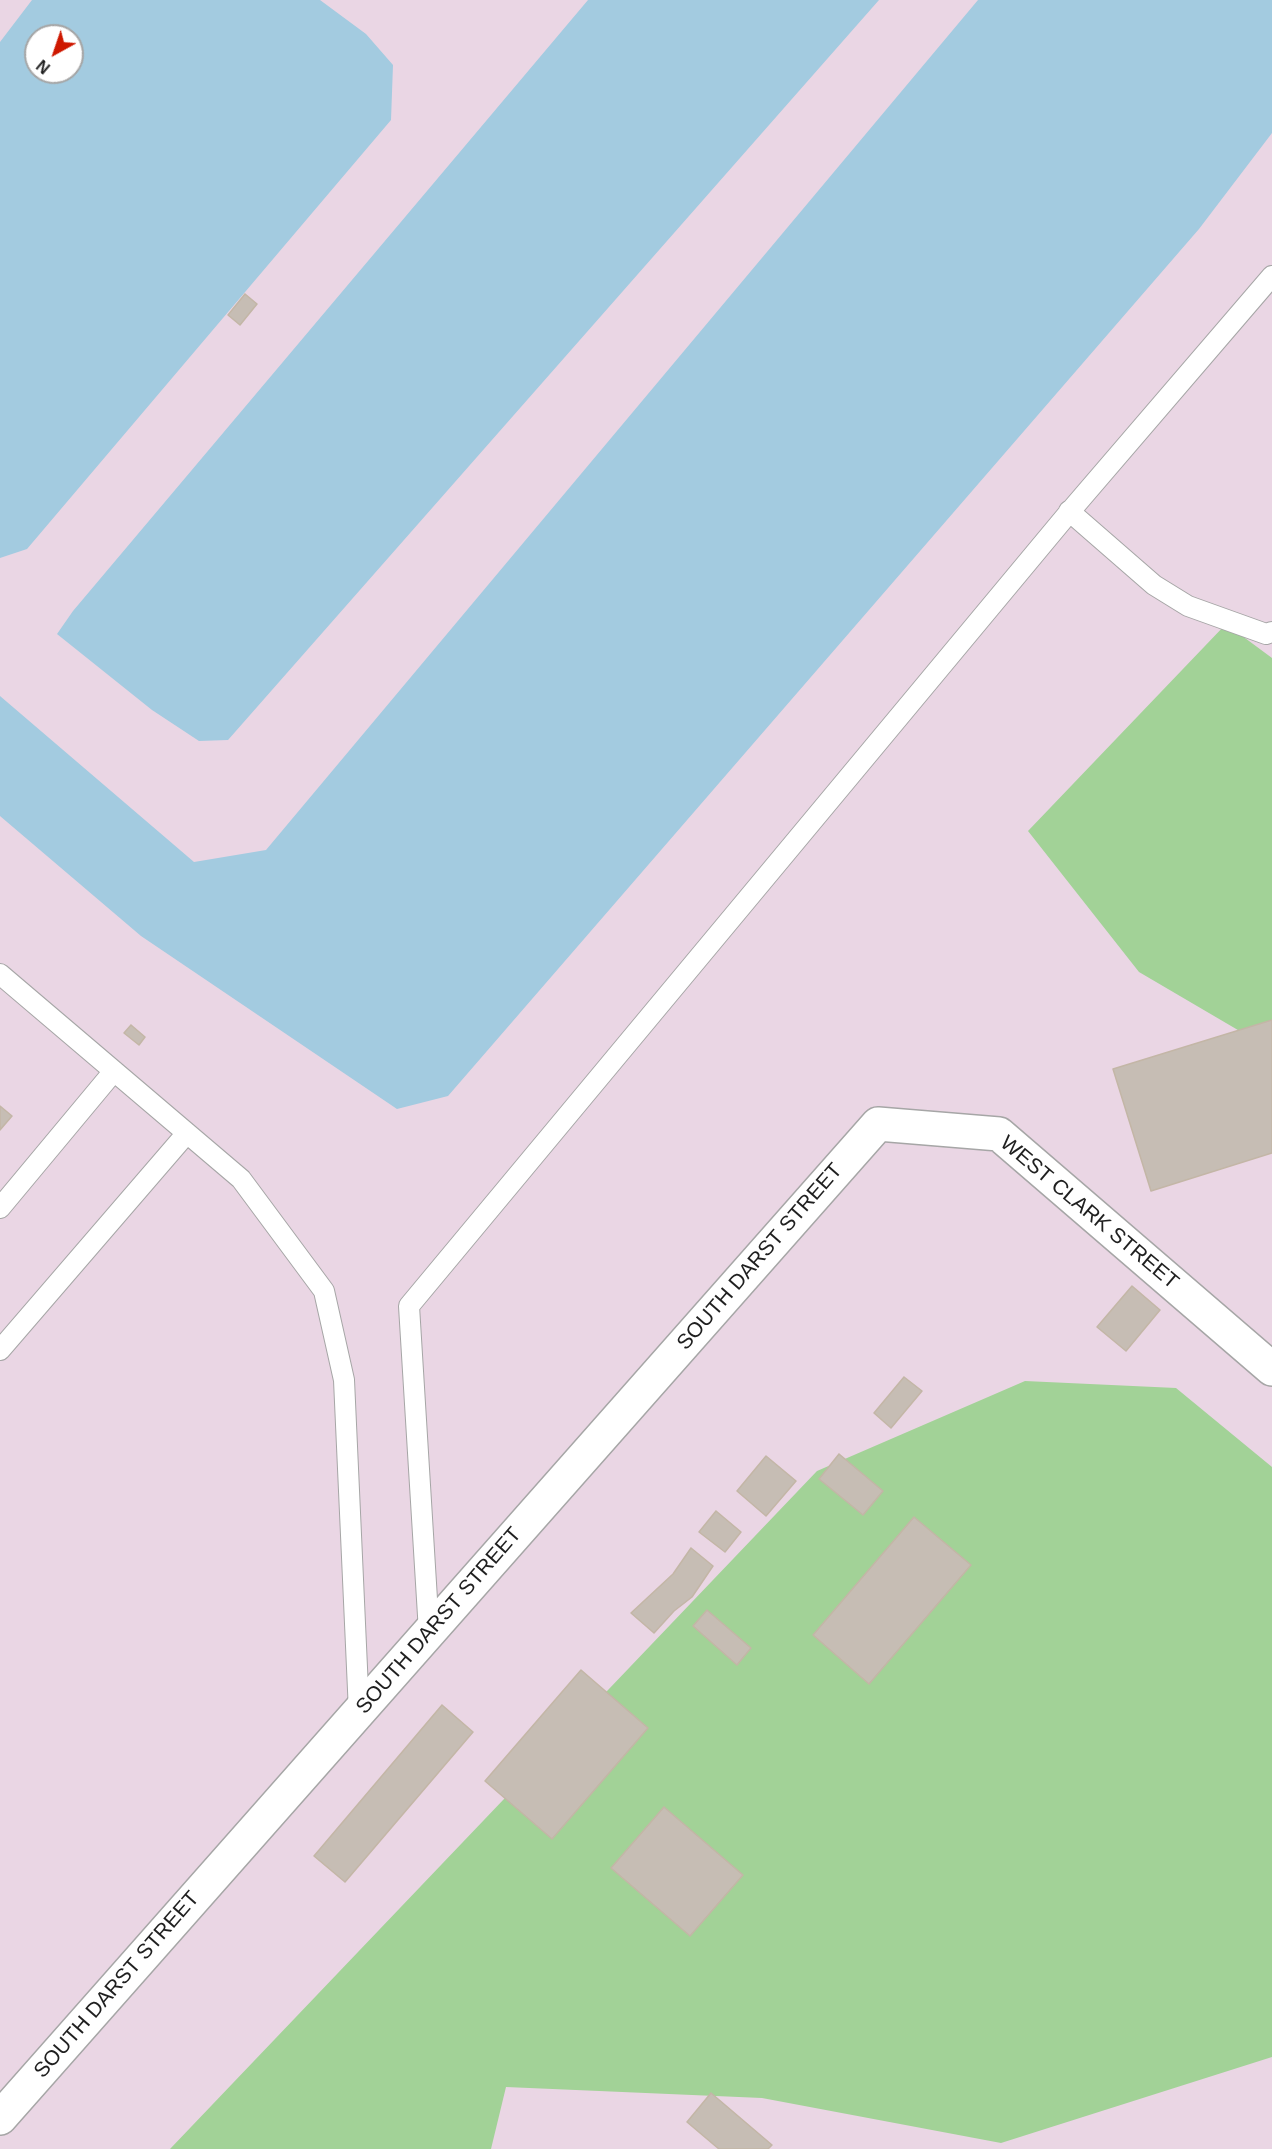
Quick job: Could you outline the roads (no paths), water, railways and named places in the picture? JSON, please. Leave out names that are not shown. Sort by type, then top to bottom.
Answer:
[{"type":"street","name":"SOUTH DARST STREET","points":[[0,2118],[878,1124]]},
{"type":"street","name":"WEST CLARK STREET","points":[[878,1124],[999,1134],[1272,1369]]},
{"type":"lane","points":[[429,1632],[409,1305],[1069,511],[1272,276]]},
{"type":"lane","points":[[1069,511],[1154,585],[1179,601],[1266,634],[1272,632]]},
{"type":"lane","points":[[0,974],[241,1179],[324,1291],[344,1380],[359,1712]]},
{"type":"lane","points":[[0,1208],[114,1071]]},
{"type":"lane","points":[[0,1350],[187,1133]]},
{"type":"water","points":[[32,0],[320,0],[366,34],[393,65],[391,120],[27,549],[0,558],[0,42]]},
{"type":"water","points":[[588,0],[879,0],[228,740],[199,741],[152,710],[57,634],[73,611]]},
{"type":"water","points":[[978,0],[1272,0],[1272,133],[1199,229],[448,1096],[397,1109],[141,936],[0,816],[0,696],[194,862],[266,850]]}]
